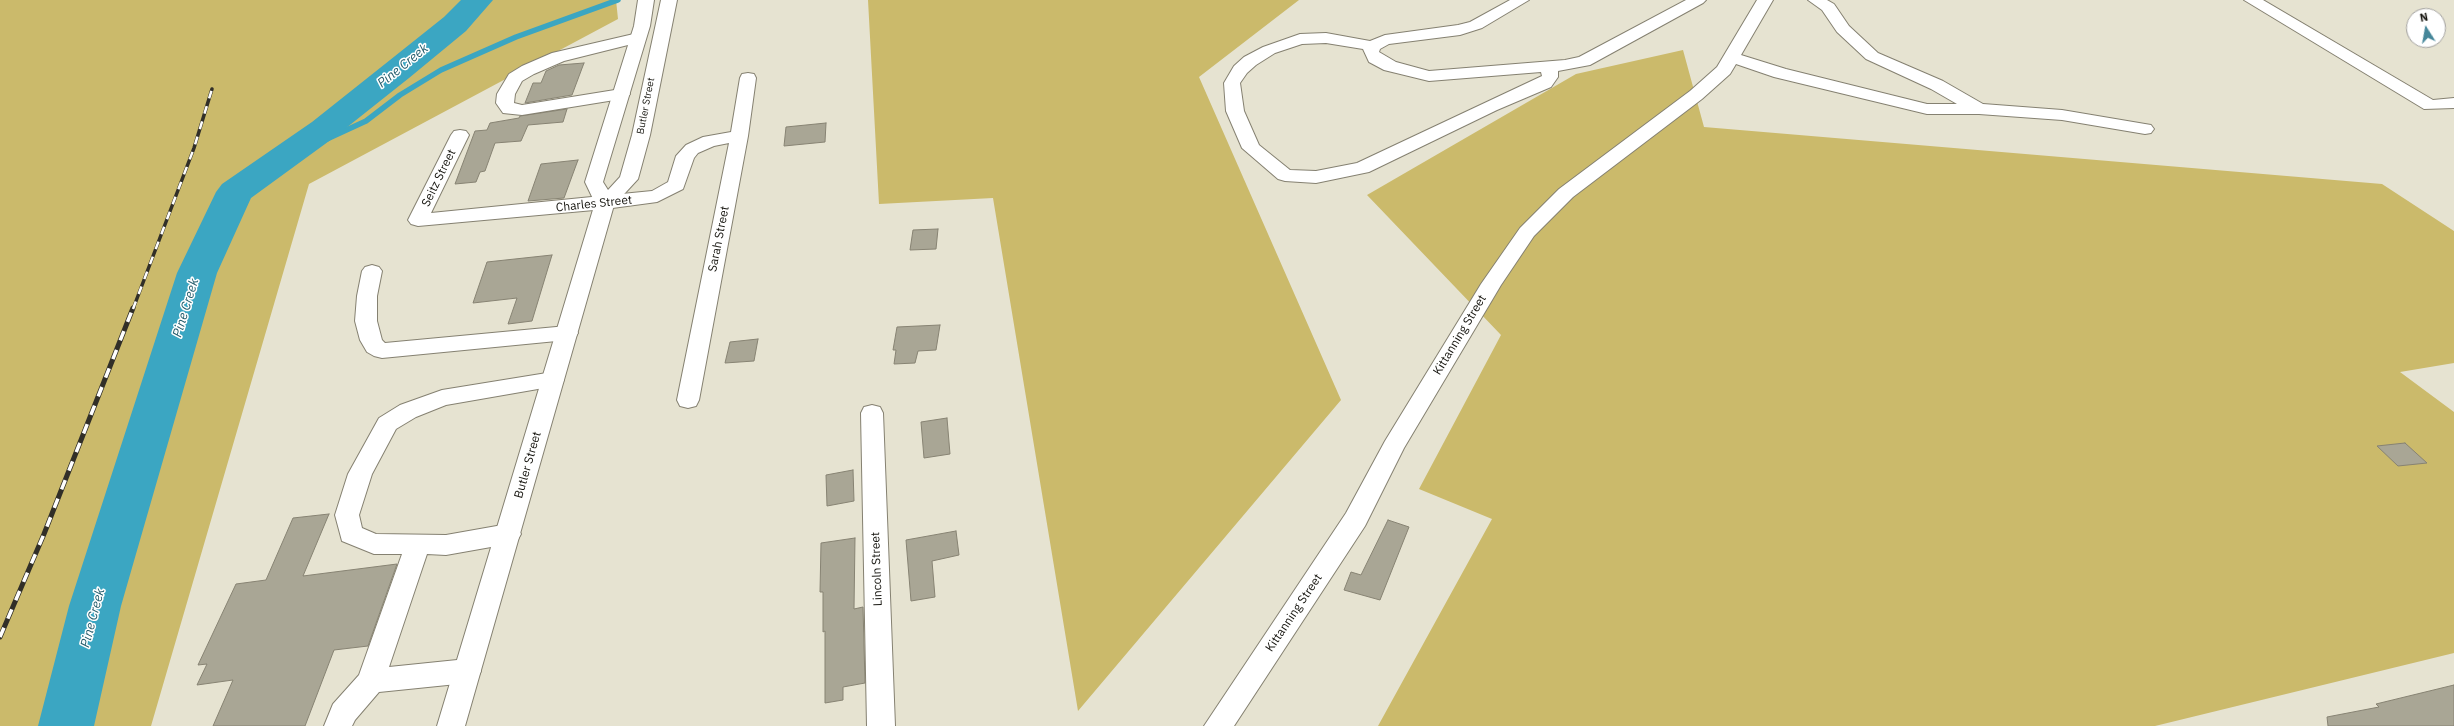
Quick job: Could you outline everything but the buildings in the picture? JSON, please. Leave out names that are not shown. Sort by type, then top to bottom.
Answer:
[{"type":"main road","name":"Butler Street","points":[[451,726],[605,203],[629,179],[641,135],[669,0]]},
{"type":"main road","points":[[1521,0],[1476,25],[1465,28],[1385,40],[1372,46],[1326,38],[1300,39],[1269,50],[1250,61],[1240,70],[1232,83],[1235,111],[1251,148],[1285,175],[1316,177],[1362,168],[1491,106],[1545,83],[1550,77],[1549,66]]},
{"type":"main road","points":[[1372,46],[1370,52],[1375,58],[1390,66],[1407,72],[1429,76],[1549,66],[1584,61],[1698,0]]},
{"type":"main road","name":"Kittanning Street","points":[[1218,726],[1356,519],[1410,420],[1491,284],[1527,232],[1566,193],[1696,95],[1724,70],[1765,0]]},
{"type":"main road","points":[[1816,0],[1828,7],[1843,29],[1872,56],[1948,91],[1979,109]]},
{"type":"main road","points":[[2252,0],[2430,105],[2454,103]]},
{"type":"main road","points":[[605,203],[594,182],[638,38],[646,5]]},
{"type":"main road","points":[[621,94],[522,110],[509,109],[505,103],[506,94],[515,78],[528,70],[558,57],[638,38]]},
{"type":"main road","points":[[1732,58],[1780,73],[1927,109],[1979,109],[2062,115],[2146,129]]},
{"type":"main road","name":"Sarah Street","points":[[688,400],[739,136],[748,78]]},
{"type":"main road","name":"Seitz Street","points":[[418,220],[460,135]]},
{"type":"main road","name":"Charles Street","points":[[418,220],[645,199],[664,193],[676,185],[687,152],[709,141],[739,136]]},
{"type":"main road","points":[[372,271],[366,321],[371,340],[375,347],[382,352],[567,333]]},
{"type":"main road","points":[[508,534],[446,545],[374,544],[351,534],[347,515],[360,474],[387,424],[408,411],[442,398],[553,380]]},
{"type":"main road","name":"Lincoln Street","points":[[872,413],[881,726]]},
{"type":"main road","points":[[338,726],[343,713],[371,681],[418,545]]},
{"type":"main road","points":[[371,681],[467,671]]},
{"type":"shaded area","points":[[0,0],[616,0],[618,19],[309,184],[151,726],[0,726]]},
{"type":"shaded area","points":[[868,0],[1299,0],[1199,77],[1341,400],[1078,711],[993,198],[879,204]]},
{"type":"shaded area","points":[[1683,50],[1704,127],[2382,184],[2454,231],[2454,363],[2400,372],[2454,412],[2454,653],[2155,726],[1378,726],[1492,519],[1419,489],[1501,335],[1367,195],[1576,74]]},
{"type":"waterway","name":"Pine Creek","points":[[66,726],[95,606],[197,273],[235,192],[324,129],[455,24],[478,0]]},
{"type":"waterway","points":[[277,162],[366,121],[400,95],[441,70],[516,37],[618,0]]},
{"type":"railway","points":[[133,309],[194,148],[212,89]]},
{"type":"railway","points":[[0,637],[44,534],[133,308]]}]
